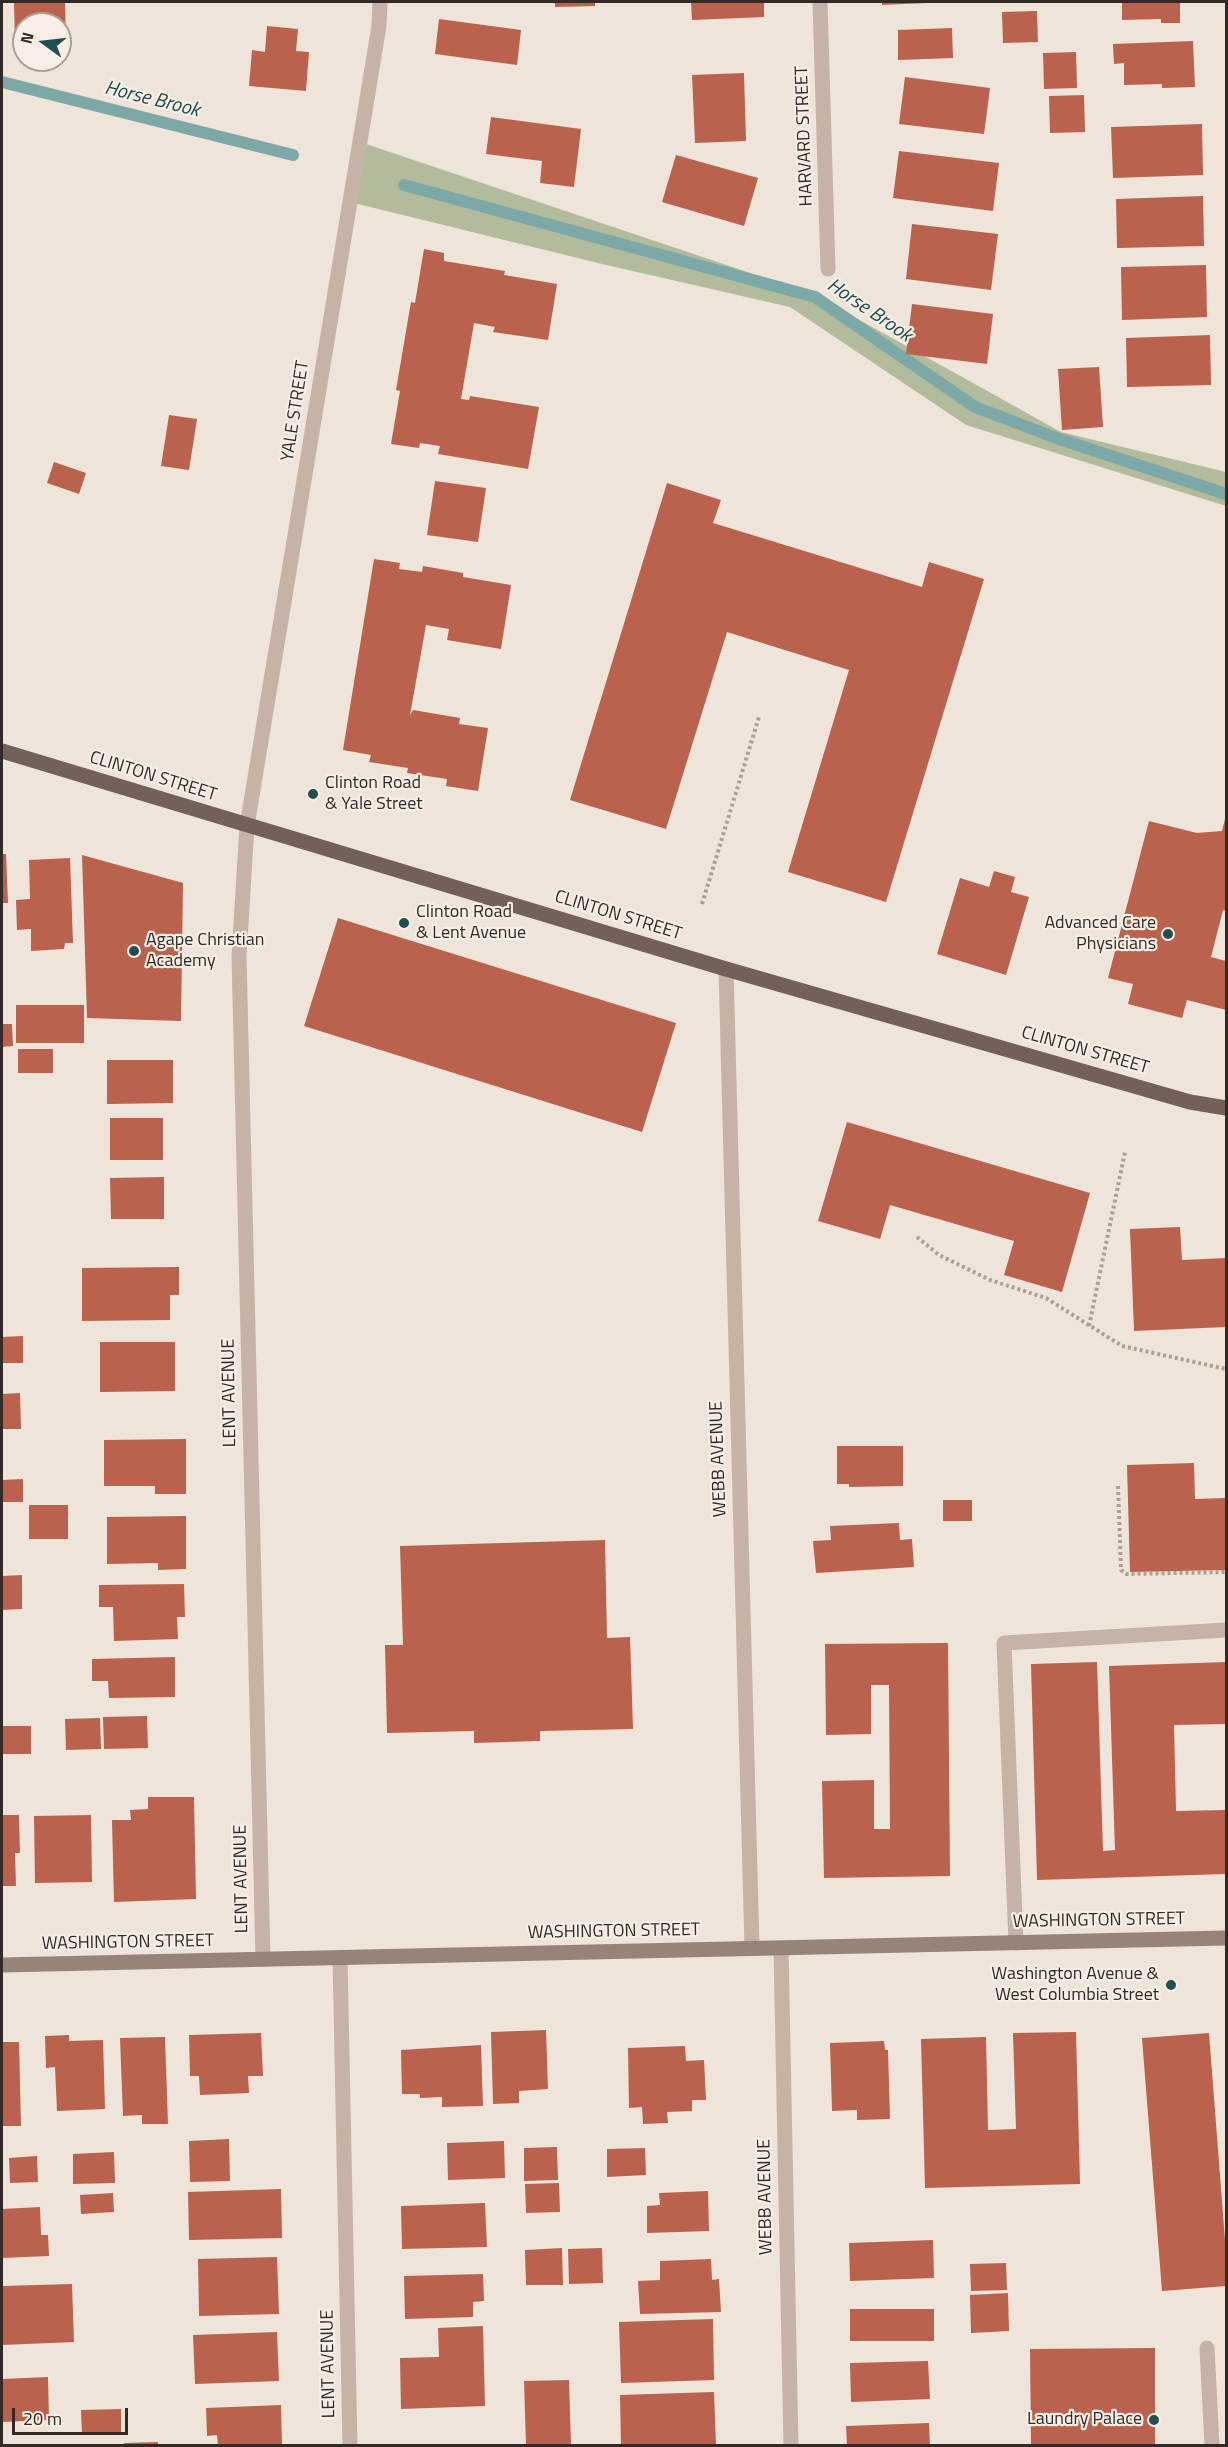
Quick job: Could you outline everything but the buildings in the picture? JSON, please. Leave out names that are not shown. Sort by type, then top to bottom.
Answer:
[{"type":"main road","name":"CLINTON STREET","points":[[2,751],[726,969],[1190,1102],[1227,1108]]},
{"type":"main road","name":"WASHINGTON STREET","points":[[2,1965],[1227,1938]]},
{"type":"street","name":"YALE STREET","points":[[247,826],[379,26],[380,2]]},
{"type":"street","name":"HARVARD STREET","points":[[820,2],[828,269]]},
{"type":"street","name":"LENT AVENUE","points":[[247,826],[239,956],[263,1959]]},
{"type":"street","name":"WEBB AVENUE","points":[[726,969],[752,1948]]},
{"type":"street","points":[[1016,1942],[1004,1643],[1227,1630]]},
{"type":"street","name":"WEBB AVENUE","points":[[781,1948],[791,2445]]},
{"type":"street","name":"LENT AVENUE","points":[[340,1958],[350,2445]]},
{"type":"street","points":[[1207,2348],[1212,2445]]},
{"type":"path","points":[[702,904],[759,717]]},
{"type":"path","points":[[1089,1326],[1125,1152]]},
{"type":"path","points":[[917,1237],[939,1256],[990,1280],[1046,1298],[1122,1346],[1227,1369]]},
{"type":"path","points":[[1118,1486],[1121,1570],[1126,1574],[1227,1572]]},
{"type":"green space","points":[[360,142],[813,294],[1061,432],[1226,472],[1226,506],[966,425],[790,307],[602,264],[350,202]]},
{"type":"waterway","name":"Horse Brook","points":[[2,82],[293,155]]},
{"type":"waterway","name":"Horse Brook","points":[[404,185],[815,297],[975,407],[1059,439],[1226,494]]},
{"type":"place","name":"Clinton Road & Yale Street","points":[[313,794]]},
{"type":"place","name":"Clinton Road & Lent Avenue","points":[[404,923]]},
{"type":"place","name":"Advanced Care Physicians","points":[[1168,934]]},
{"type":"place","name":"Agape Christian Academy","points":[[134,951]]},
{"type":"place","name":"Washington Avenue & West Columbia Street","points":[[1171,1985]]},
{"type":"place","name":"Laundry Palace","points":[[1154,2420]]}]
